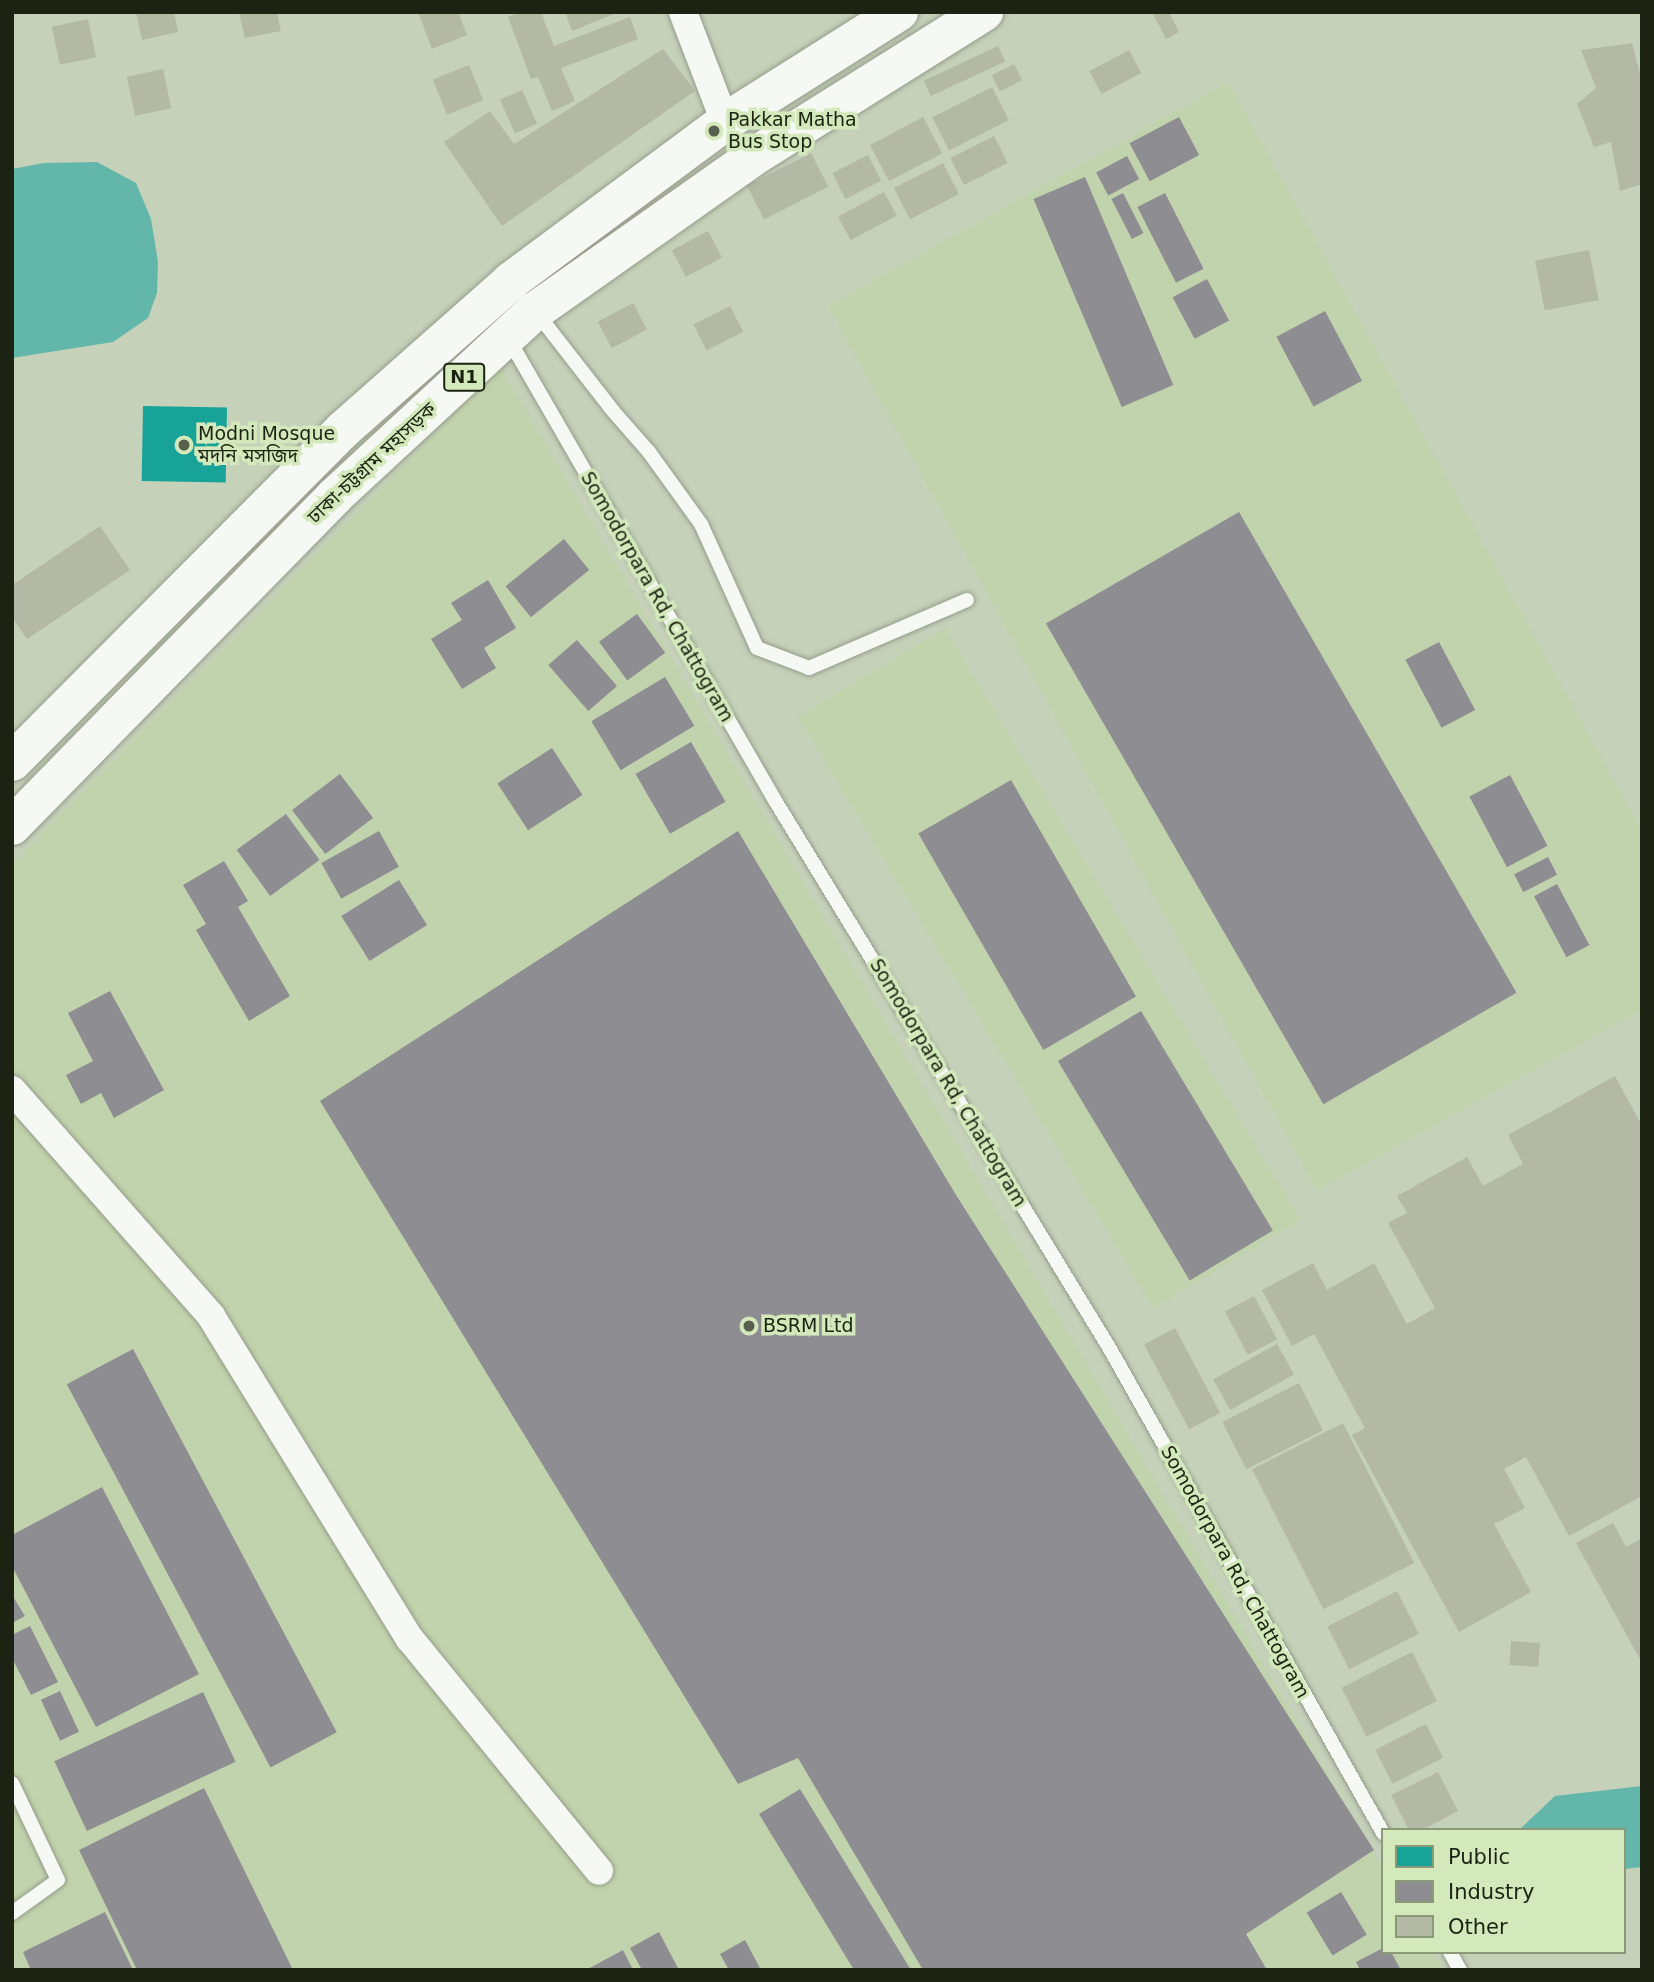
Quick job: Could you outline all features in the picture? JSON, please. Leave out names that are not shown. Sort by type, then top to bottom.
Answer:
[{"type":"highway","name":"N1","points":[[12,762],[344,429],[511,281],[725,122],[899,12]]},
{"type":"highway","name":"ঢাকা-চট্টগ্রাম মহাসড়ক","points":[[12,826],[335,496],[535,311],[753,157],[984,12]]},
{"type":"street","points":[[683,12],[725,122]]},
{"type":"street","points":[[12,1090],[211,1316],[410,1639],[599,1871]]},
{"type":"lane","points":[[535,311],[613,411],[649,452],[701,524],[757,648],[809,668],[967,600]]},
{"type":"lane","name":"Somodorpara Rd, Chattogram","points":[[507,337],[776,802],[1110,1349],[1381,1829]]},
{"type":"lane","points":[[12,1783],[58,1880],[12,1913]]},
{"type":"lane","points":[[1451,1954],[1460,1970]]},
{"type":"shaded area","points":[[1228,82],[1642,831],[1642,1010],[1317,1191],[828,306]]},
{"type":"shaded area","points":[[500,367],[1381,1865],[1381,1954],[1433,1954],[1443,1970],[19,1970],[12,1958],[12,864]]},
{"type":"shaded area","points":[[945,628],[1300,1219],[1153,1308],[798,717]]},
{"type":"water","points":[[97,162],[136,183],[151,219],[158,262],[157,293],[148,318],[113,342],[12,358],[12,169],[44,163]]},
{"type":"water","points":[[1642,1786],[1642,1867],[1626,1869],[1626,1828],[1521,1828],[1555,1796]]},
{"type":"building: Public","name":"Modni Mosque মদনি মসজিদ","points":[[143,406],[227,407],[226,482],[142,481]]},
{"type":"building: Industry","points":[[1179,117],[1199,155],[1150,181],[1130,143]]},
{"type":"building: Industry","points":[[1127,156],[1139,179],[1108,195],[1096,172]]},
{"type":"building: Industry","points":[[1085,177],[1173,385],[1122,407],[1033,199]]},
{"type":"building: Industry","points":[[1123,193],[1143,233],[1132,239],[1111,199]]},
{"type":"building: Industry","points":[[1165,193],[1204,269],[1176,283],[1137,207]]},
{"type":"building: Industry","points":[[1207,279],[1229,320],[1195,339],[1173,297]]},
{"type":"building: Industry","points":[[1325,311],[1362,381],[1314,407],[1276,337]]},
{"type":"building: Industry","points":[[1239,512],[1516,993],[1323,1104],[1046,624]]},
{"type":"building: Industry","points":[[564,539],[589,570],[531,617],[506,586]]},
{"type":"building: Industry","points":[[488,580],[516,628],[484,648],[496,668],[462,689],[431,639],[462,620],[451,603]]},
{"type":"building: Industry","points":[[637,614],[665,653],[627,680],[599,642]]},
{"type":"building: Industry","points":[[577,640],[617,686],[588,711],[548,665]]},
{"type":"building: Industry","points":[[1439,642],[1475,710],[1442,728],[1405,660]]},
{"type":"building: Industry","points":[[665,677],[694,726],[621,770],[591,721]]},
{"type":"building: Industry","points":[[691,742],[726,802],[670,834],[636,774]]},
{"type":"building: Industry","points":[[552,748],[582,795],[528,830],[497,783]]},
{"type":"building: Industry","points":[[340,774],[373,818],[325,854],[292,810]]},
{"type":"building: Industry","points":[[1510,775],[1548,846],[1507,867],[1469,797]]},
{"type":"building: Industry","points":[[1011,780],[1136,997],[1043,1050],[918,834]]},
{"type":"building: Industry","points":[[286,814],[320,860],[270,896],[237,850]]},
{"type":"building: Industry","points":[[379,831],[399,867],[341,899],[321,863]]},
{"type":"building: Industry","name":"BSRM Ltd","points":[[738,831],[956,1195],[1374,1850],[1246,1934],[1267,1970],[923,1970],[798,1758],[738,1784],[320,1101]]},
{"type":"building: Industry","points":[[1548,857],[1557,875],[1523,892],[1514,874]]},
{"type":"building: Industry","points":[[224,861],[248,901],[238,907],[290,996],[249,1021],[196,930],[206,924],[183,885]]},
{"type":"building: Industry","points":[[399,880],[427,925],[369,961],[341,916]]},
{"type":"building: Industry","points":[[1557,884],[1589,945],[1566,957],[1534,896]]},
{"type":"building: Industry","points":[[110,991],[164,1090],[114,1118],[101,1093],[81,1104],[66,1075],[93,1061],[68,1013]]},
{"type":"building: Industry","points":[[1141,1011],[1273,1230],[1190,1280],[1058,1061]]},
{"type":"building: Industry","points":[[133,1349],[337,1732],[271,1767],[67,1384]]},
{"type":"building: Industry","points":[[102,1487],[199,1674],[96,1727],[12,1566],[12,1535]]},
{"type":"building: Industry","points":[[12,1595],[25,1616],[12,1623]]},
{"type":"building: Industry","points":[[30,1626],[58,1682],[31,1695],[12,1658],[12,1635]]},
{"type":"building: Industry","points":[[60,1691],[79,1732],[60,1741],[41,1700]]},
{"type":"building: Industry","points":[[203,1692],[236,1762],[87,1831],[54,1761]]},
{"type":"building: Industry","points":[[204,1788],[293,1970],[137,1970],[79,1850]]},
{"type":"building: Industry","points":[[800,1789],[911,1970],[854,1970],[759,1814]]},
{"type":"building: Industry","points":[[1341,1892],[1367,1935],[1332,1955],[1307,1913]]},
{"type":"building: Industry","points":[[105,1912],[133,1970],[31,1970],[23,1952]]},
{"type":"building: Industry","points":[[659,1932],[679,1970],[642,1970],[630,1948]]},
{"type":"building: Industry","points":[[745,1940],[761,1970],[729,1970],[720,1954]]},
{"type":"building: Industry","points":[[1381,1949],[1381,1954],[1392,1954],[1401,1970],[1360,1970],[1356,1962]]},
{"type":"building: Industry","points":[[623,1950],[633,1970],[586,1970]]},
{"type":"building: Other","points":[[136,12],[174,12],[178,32],[142,40]]},
{"type":"building: Other","points":[[239,12],[277,12],[281,31],[245,38]]},
{"type":"building: Other","points":[[418,12],[458,12],[467,35],[432,49]]},
{"type":"building: Other","points":[[521,12],[541,12],[554,46],[630,17],[638,39],[561,68],[575,101],[552,111],[538,77],[531,79],[508,17]]},
{"type":"building: Other","points":[[565,12],[618,12],[572,31]]},
{"type":"building: Other","points":[[1152,12],[1169,12],[1179,32],[1166,39]]},
{"type":"building: Other","points":[[88,19],[96,57],[60,65],[52,27]]},
{"type":"building: Other","points":[[1632,43],[1642,81],[1642,184],[1620,191],[1611,142],[1594,147],[1577,104],[1596,88],[1581,50]]},
{"type":"building: Other","points":[[998,46],[1005,61],[931,96],[924,81]]},
{"type":"building: Other","points":[[663,49],[695,91],[502,226],[444,142],[490,111],[514,144]]},
{"type":"building: Other","points":[[1129,50],[1141,73],[1101,94],[1089,71]]},
{"type":"building: Other","points":[[1014,64],[1022,80],[1000,91],[992,75]]},
{"type":"building: Other","points":[[469,65],[483,100],[447,115],[433,80]]},
{"type":"building: Other","points":[[163,69],[171,108],[135,116],[127,77]]},
{"type":"building: Other","points":[[992,87],[1009,120],[949,150],[932,117]]},
{"type":"building: Other","points":[[522,90],[537,124],[515,134],[500,100]]},
{"type":"building: Other","points":[[923,117],[942,153],[889,181],[870,145]]},
{"type":"building: Other","points":[[994,136],[1008,163],[964,185],[950,158]]},
{"type":"building: Other","points":[[811,153],[828,187],[764,220],[747,186]]},
{"type":"building: Other","points":[[868,155],[881,181],[846,199],[832,173]]},
{"type":"building: Other","points":[[943,163],[959,194],[910,219],[894,188]]},
{"type":"building: Other","points":[[884,192],[897,216],[851,240],[838,216]]},
{"type":"building: Other","points":[[708,231],[722,257],[686,277],[672,250]]},
{"type":"building: Other","points":[[1589,250],[1599,300],[1545,311],[1535,260]]},
{"type":"building: Other","points":[[633,303],[647,329],[612,348],[598,322]]},
{"type":"building: Other","points":[[730,306],[743,332],[707,350],[693,325]]},
{"type":"building: Other","points":[[100,526],[130,570],[27,639],[12,617],[12,585]]},
{"type":"building: Other","points":[[1615,1076],[1642,1126],[1642,1496],[1569,1536],[1526,1457],[1504,1469],[1525,1508],[1494,1524],[1531,1592],[1459,1632],[1352,1435],[1365,1428],[1314,1334],[1292,1346],[1262,1290],[1313,1263],[1327,1290],[1374,1263],[1407,1324],[1435,1308],[1388,1223],[1407,1213],[1397,1196],[1467,1157],[1483,1186],[1523,1164],[1508,1135]]},
{"type":"building: Other","points":[[1254,1296],[1277,1339],[1248,1355],[1225,1311]]},
{"type":"building: Other","points":[[1175,1328],[1220,1413],[1189,1429],[1144,1344]]},
{"type":"building: Other","points":[[1277,1344],[1294,1375],[1230,1410],[1213,1379]]},
{"type":"building: Other","points":[[1299,1383],[1323,1430],[1246,1469],[1222,1422]]},
{"type":"building: Other","points":[[1343,1423],[1414,1563],[1323,1609],[1252,1469]]},
{"type":"building: Other","points":[[1613,1523],[1626,1547],[1642,1538],[1642,1663],[1576,1543]]},
{"type":"building: Other","points":[[1397,1591],[1419,1634],[1349,1669],[1328,1626]]},
{"type":"building: Other","points":[[1511,1641],[1540,1643],[1538,1667],[1509,1665]]},
{"type":"building: Other","points":[[1412,1652],[1437,1701],[1367,1737],[1342,1688]]},
{"type":"building: Other","points":[[1426,1724],[1443,1758],[1392,1784],[1375,1750]]},
{"type":"building: Other","points":[[1438,1772],[1458,1811],[1426,1828],[1408,1828],[1391,1795]]},
{"type":"place","name":"Pakkar Matha Bus Stop","points":[[714,131]]},
{"type":"place","name":"Modni Mosque মদনি মসজিদ","points":[[184,445]]},
{"type":"place","name":"BSRM Ltd","points":[[749,1326]]}]
